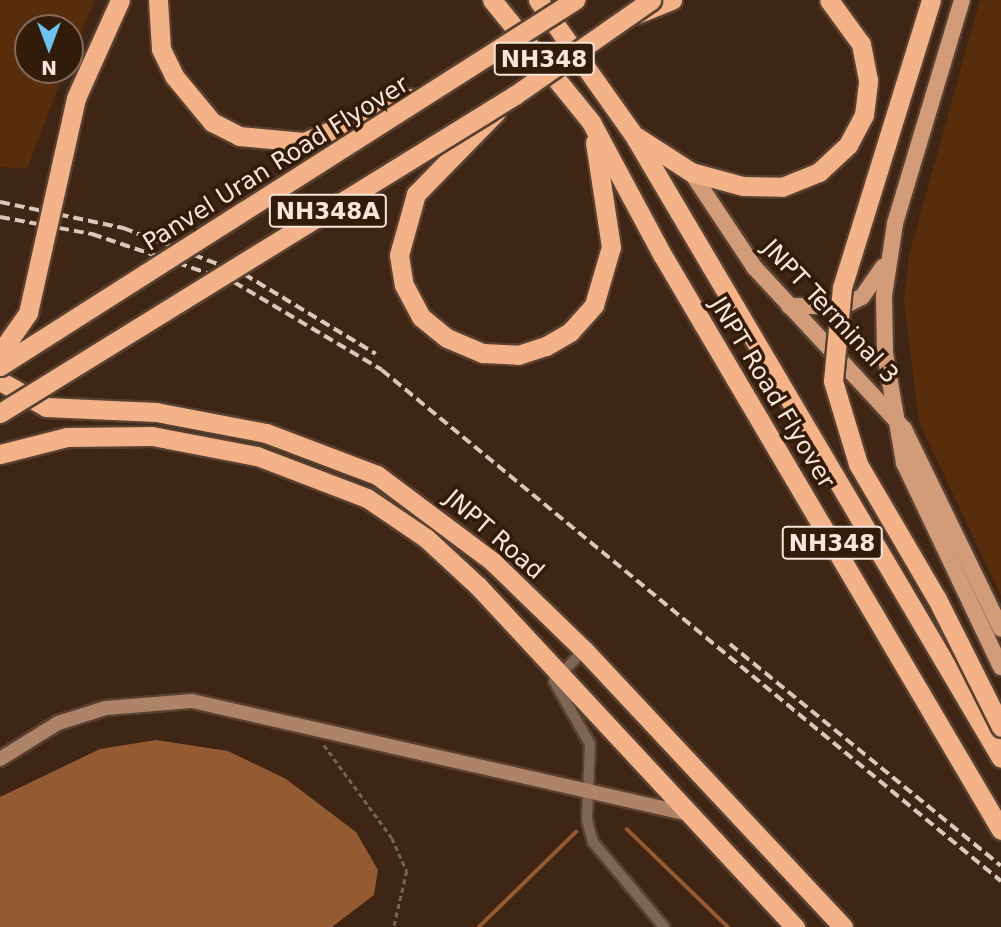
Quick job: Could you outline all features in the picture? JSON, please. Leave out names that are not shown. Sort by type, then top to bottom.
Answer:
[{"type":"highway","points":[[0,353],[29,313],[76,98],[120,0]]},
{"type":"highway","points":[[158,0],[161,49],[189,100],[239,136],[272,142],[334,133],[490,60]]},
{"type":"highway","name":"NH348","points":[[492,0],[591,122]]},
{"type":"highway","name":"NH348","points":[[538,0],[633,134]]},
{"type":"highway","name":"Panvel Uran Road Flyover","points":[[0,366],[490,60],[575,0]]},
{"type":"highway","name":"NH348A","points":[[0,413],[515,95],[651,0]]},
{"type":"highway","points":[[628,17],[671,0]]},
{"type":"highway","points":[[633,134],[691,172],[743,186],[782,187],[819,172],[848,145],[864,115],[868,80],[861,44],[829,0]]},
{"type":"highway","points":[[931,0],[839,297],[833,381],[858,464],[937,598],[1001,727]]},
{"type":"highway","points":[[515,95],[439,165],[416,194],[402,225],[404,285],[421,317],[447,338],[483,353],[518,355],[546,346],[570,332],[594,305],[611,247],[591,122]]},
{"type":"highway","name":"JNPT Road Flyover","points":[[591,122],[663,256],[1001,830]]},
{"type":"highway","name":"JNPT Road Flyover","points":[[633,134],[1001,758]]},
{"type":"highway","name":"JNPT Road","points":[[0,381],[30,401],[67,412],[156,412],[266,433],[344,460],[438,516],[584,650],[843,927]]},
{"type":"highway","points":[[67,412],[67,436]]},
{"type":"highway","name":"JNPT Road","points":[[0,453],[67,436],[152,436],[257,456],[367,498],[435,546],[795,927]]},
{"type":"main road","points":[[891,412],[884,326],[887,260],[962,0]]},
{"type":"main road","name":"JNPT Terminal 3","points":[[691,172],[786,305],[891,412],[1001,629]]},
{"type":"main road","points":[[786,305],[806,311],[844,306],[868,290],[887,260]]},
{"type":"main road","name":"JNPT Terminal 3","points":[[891,412],[904,463],[1001,667]]},
{"type":"street","points":[[584,650],[557,673],[557,693],[590,744],[589,788],[593,842],[664,927]]},
{"type":"street","points":[[0,759],[58,723],[151,702],[233,708],[314,731],[589,788],[689,814]]},
{"type":"path","points":[[314,731],[392,838],[407,871],[394,927]]},
{"type":"shaded area","points":[[0,0],[95,0],[84,26],[84,14],[14,14],[14,84],[60,84],[27,169],[0,167]]},
{"type":"shaded area","points":[[980,0],[1001,0],[1001,596],[919,422],[904,303],[909,255]]},
{"type":"shaded area","points":[[156,740],[228,751],[286,779],[356,832],[378,870],[374,895],[332,927],[0,927],[0,797],[100,749]]},
{"type":"waterway","points":[[627,829],[728,927]]},
{"type":"waterway","points":[[479,927],[576,832]]},
{"type":"railway","points":[[0,202],[123,228],[244,274],[376,354]]},
{"type":"railway","points":[[0,217],[92,234],[234,282],[382,370],[1001,881]]},
{"type":"railway","points":[[730,644],[1001,866]]}]
